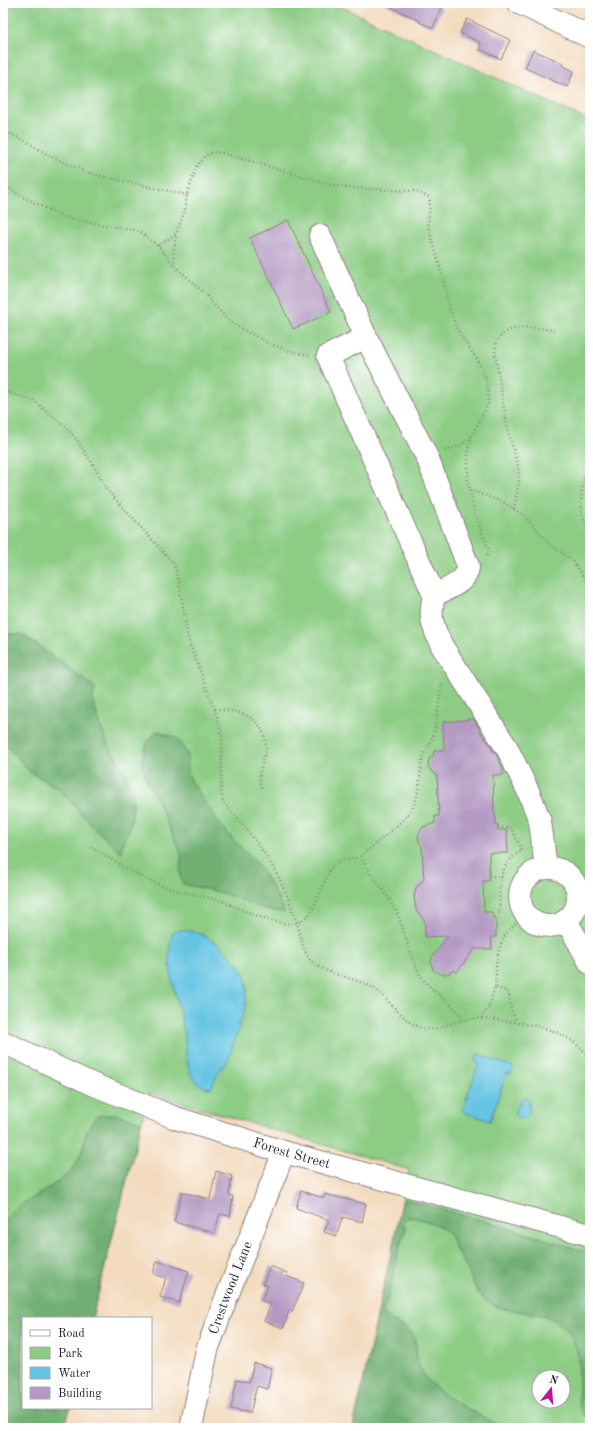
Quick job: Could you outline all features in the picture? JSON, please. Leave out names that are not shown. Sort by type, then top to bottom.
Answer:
[{"type":"street","points":[[519,3],[590,37]]},
{"type":"street","points":[[320,236],[366,337],[427,457],[468,569],[464,578],[453,586],[434,595]]},
{"type":"street","points":[[366,337],[328,356],[434,595],[431,620],[435,631],[447,654],[507,748],[529,793],[540,821],[546,868]]},
{"type":"street","points":[[546,868],[558,869],[567,874],[573,881],[577,890],[578,900],[570,917],[553,926],[544,926],[527,917],[522,908],[520,899],[524,881],[531,874],[540,869],[546,868]]},
{"type":"street","points":[[566,920],[590,963]]},
{"type":"street","name":"Forest Street","points":[[3,1042],[92,1084],[173,1117],[284,1152],[590,1235]]},
{"type":"street","name":"Crestwood Lane","points":[[191,1428],[207,1350],[224,1301],[284,1152]]},
{"type":"path","points":[[3,130],[48,155],[86,172],[187,195]]},
{"type":"path","points":[[175,266],[173,254],[176,234],[185,210],[187,195],[197,165],[207,155],[213,152],[222,153],[332,185],[349,188],[415,191],[429,197],[428,226],[443,278],[449,307],[458,331],[478,361],[485,376],[488,390],[488,404],[471,437],[468,453],[470,490],[475,515],[489,550],[488,554],[483,560]]},
{"type":"path","points":[[3,184],[40,206],[71,219],[139,231],[158,246],[175,266],[204,293],[231,323],[259,339],[290,351],[328,356]]},
{"type":"path","points":[[158,246],[176,234]]},
{"type":"path","points":[[514,509],[519,482],[518,466],[507,427],[495,354],[495,344],[500,336],[506,331],[512,329],[527,328],[554,330]]},
{"type":"path","points":[[3,391],[32,400],[66,427],[79,443],[96,469],[107,490],[174,564],[179,583],[188,639],[215,709],[222,736],[221,791],[223,802],[267,859],[279,878],[297,923],[304,949],[311,961],[317,965],[373,988],[413,1024],[421,1028],[438,1029],[463,1020],[481,1018],[533,1024],[566,1037],[590,1056]]},
{"type":"path","points":[[427,457],[457,448],[471,437]]},
{"type":"path","points":[[590,460],[581,490],[581,499],[584,518],[590,532]]},
{"type":"path","points":[[470,490],[477,494],[505,503],[523,515],[550,545],[571,559],[590,586]]},
{"type":"path","points":[[91,847],[125,868],[152,882],[180,892],[218,900],[270,920],[282,923],[297,923],[312,911],[332,866],[342,859],[361,856],[390,831],[411,810],[415,800],[423,758],[433,737],[447,654]]},
{"type":"path","points":[[215,709],[244,715],[255,721],[262,729],[266,741],[266,752],[259,776],[260,784],[263,789]]},
{"type":"path","points":[[498,827],[511,828],[522,850],[508,861],[505,866],[502,877],[499,915]]},
{"type":"path","points":[[361,856],[371,875],[391,902],[402,925],[412,956],[422,977],[454,1007],[463,1020]]},
{"type":"path","points":[[493,876],[502,877]]},
{"type":"path","points":[[481,1018],[489,1006],[495,987],[498,958],[502,941],[506,934],[525,913]]},
{"type":"path","points":[[495,987],[507,990],[510,995],[511,1010],[517,1022]]},
{"type":"green space","points":[[3,3],[333,3],[590,121],[590,1428],[353,1428],[409,1170],[149,1093],[92,1317],[22,1317],[22,1409],[70,1409],[65,1428],[3,1428]]},
{"type":"green space","points":[[3,634],[22,634],[96,688],[93,700],[99,722],[108,744],[127,776],[131,787],[133,806],[132,819],[122,844],[121,852],[94,828],[58,788],[30,772],[3,742]]},
{"type":"green space","points":[[157,731],[177,738],[188,755],[188,774],[197,790],[217,820],[235,842],[250,854],[265,875],[284,912],[264,909],[225,894],[183,884],[180,876],[181,854],[146,779],[142,765],[143,755],[147,743]]},
{"type":"green space","points":[[116,1114],[141,1122],[92,1317],[22,1317],[22,1409],[70,1409],[65,1428],[3,1428],[3,1221],[20,1205],[46,1190],[70,1173],[81,1154],[87,1130],[97,1116]]},
{"type":"green space","points":[[403,1199],[499,1225],[590,1253],[590,1330],[588,1336],[590,1420],[583,1414],[580,1408],[577,1351],[568,1332],[559,1323],[549,1318],[537,1314],[502,1309],[492,1305],[481,1296],[477,1290],[449,1234],[436,1224],[408,1217],[403,1223],[406,1229],[397,1255],[390,1290],[383,1311],[386,1316],[406,1328],[413,1335],[416,1343],[418,1364],[427,1378],[436,1387],[457,1403],[504,1428],[353,1428]]},
{"type":"water","points":[[180,930],[201,934],[218,944],[238,963],[245,976],[247,987],[246,1005],[227,1062],[219,1071],[211,1088],[204,1087],[196,1081],[190,1072],[188,1063],[182,1021],[173,983],[170,958],[170,945],[173,933]]},
{"type":"water","points":[[478,1054],[513,1067],[511,1074],[507,1073],[490,1121],[462,1111],[479,1063],[475,1061]]},
{"type":"water","points":[[523,1098],[527,1098],[529,1100],[529,1113],[526,1118],[520,1119],[514,1112]]},
{"type":"building","points":[[383,3],[431,3],[442,8],[433,28]]},
{"type":"building","points":[[467,19],[510,40],[501,59],[479,49],[481,43],[460,33]]},
{"type":"building","points":[[533,50],[563,63],[562,65],[574,71],[567,87],[525,68]]},
{"type":"building","points":[[288,220],[331,312],[293,329],[250,238]]},
{"type":"building","points":[[474,719],[503,768],[503,775],[493,775],[494,813],[498,830],[507,830],[508,853],[489,853],[489,881],[483,881],[484,912],[492,912],[493,918],[496,918],[496,937],[491,937],[492,949],[474,949],[457,972],[453,970],[448,974],[441,974],[433,970],[431,961],[432,957],[448,936],[425,937],[425,921],[417,912],[415,904],[414,896],[416,888],[424,879],[422,846],[419,842],[418,835],[423,827],[435,823],[435,816],[439,816],[437,775],[431,771],[428,765],[429,759],[434,755],[434,751],[444,750],[443,722]]},
{"type":"building","points":[[216,1171],[232,1176],[229,1195],[233,1196],[230,1216],[220,1214],[214,1233],[174,1222],[182,1192],[210,1199]]},
{"type":"building","points":[[301,1191],[324,1198],[325,1194],[366,1204],[362,1222],[343,1217],[336,1236],[324,1232],[329,1220],[296,1208]]},
{"type":"building","points":[[157,1261],[189,1271],[179,1303],[160,1297],[166,1278],[153,1274]]},
{"type":"building","points":[[270,1266],[287,1273],[286,1276],[304,1283],[292,1312],[289,1311],[283,1328],[264,1321],[271,1304],[261,1300],[268,1286],[263,1284]]},
{"type":"building","points":[[254,1363],[272,1368],[267,1389],[257,1386],[250,1413],[231,1409],[237,1379],[249,1382]]}]
